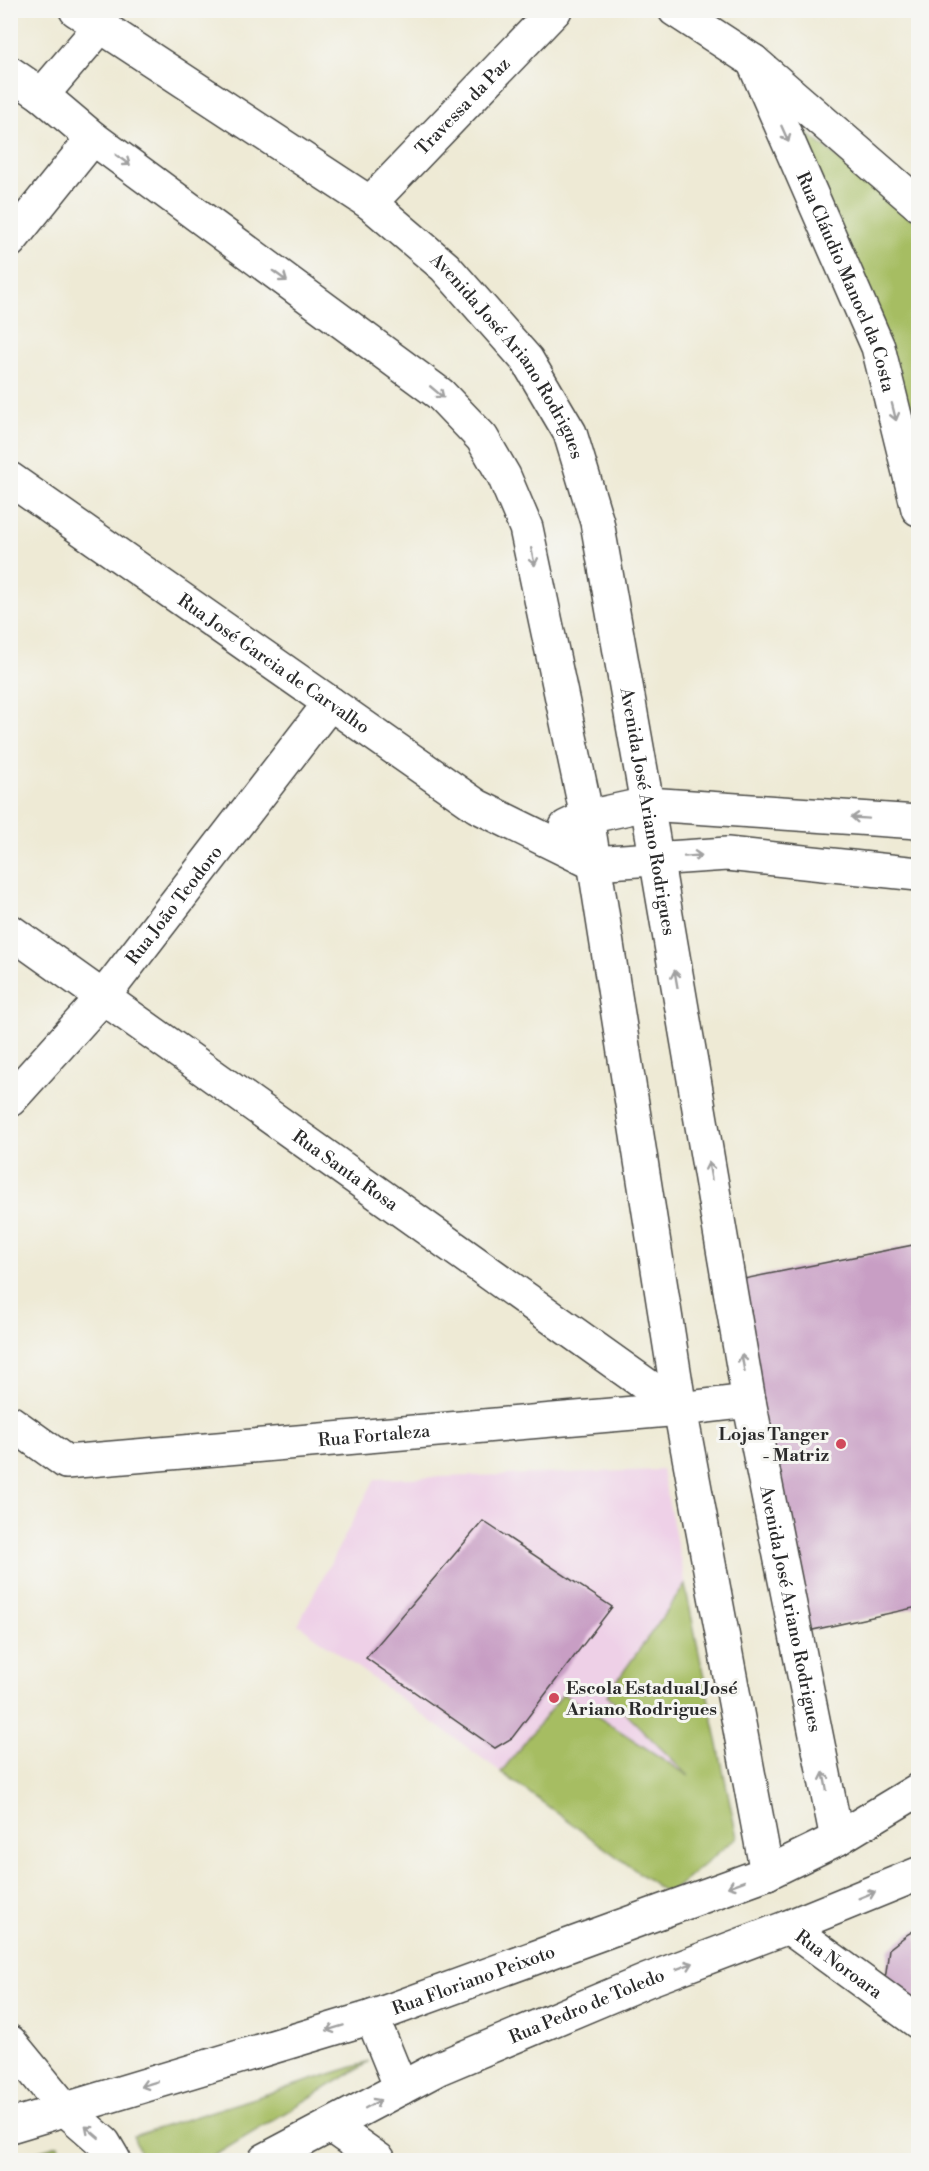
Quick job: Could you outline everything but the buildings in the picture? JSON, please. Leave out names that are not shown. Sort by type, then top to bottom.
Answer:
[{"type":"street","name":"Travessa da Paz","points":[[370,202],[555,10]]},
{"type":"street","points":[[675,10],[753,61],[918,204]]},
{"type":"street","name":"Avenida José Ariano Rodrigues","points":[[88,19],[370,202],[445,267],[527,360],[570,433],[597,522],[749,1401],[837,1839]]},
{"type":"street","points":[[42,95],[88,19]]},
{"type":"street","name":"Rua Cláudio Manoel da Costa","points":[[753,61],[878,347],[918,509]]},
{"type":"street","points":[[10,73],[42,95],[93,138],[440,394],[482,438],[504,476],[526,528],[587,817],[680,1409],[767,1873]]},
{"type":"street","points":[[10,242],[93,138]]},
{"type":"street","name":"Rua José Garcia de Carvalho","points":[[10,479],[477,806],[593,863],[727,854],[918,874]]},
{"type":"street","name":"Rua João Teodoro","points":[[10,1100],[103,997],[330,703]]},
{"type":"street","points":[[543,839],[587,817],[647,804],[918,822]]},
{"type":"street","name":"Rua Santa Rosa","points":[[10,931],[680,1409]]},
{"type":"street","name":"Rua Fortaleza","points":[[10,1422],[66,1462],[680,1409],[749,1401]]},
{"type":"street","name":"Rua Floriano Peixoto","points":[[10,2126],[372,2017],[767,1873],[837,1839],[918,1790]]},
{"type":"street","name":"Rua Pedro de Toledo","points":[[265,2160],[439,2068],[648,1980],[788,1927],[918,1874]]},
{"type":"street","name":"Rua Noroara","points":[[788,1927],[918,2022]]},
{"type":"street","points":[[372,2017],[401,2088]]},
{"type":"street","points":[[10,2042],[65,2109],[104,2143],[114,2160]]},
{"type":"street","points":[[331,2126],[379,2160]]},
{"type":"shaded area","name":"Escola Estadual José Ariano Rodrigues","points":[[662,1470],[737,1837],[668,1894],[298,1624],[375,1479]]},
{"type":"green space","points":[[801,128],[918,224],[918,499],[880,348]]},
{"type":"green space","points":[[685,1585],[737,1837],[668,1894],[501,1772],[563,1694],[689,1776],[607,1695]]},
{"type":"green space","points":[[369,2062],[207,2160],[143,2160],[133,2136]]},
{"type":"green space","points":[[58,2145],[67,2160],[11,2160],[11,2159]]},
{"type":"place","name":"Lojas Tanger - Matriz","points":[[841,1444]]},
{"type":"place","name":"Escola Estadual José Ariano Rodrigues","points":[[554,1698]]}]
